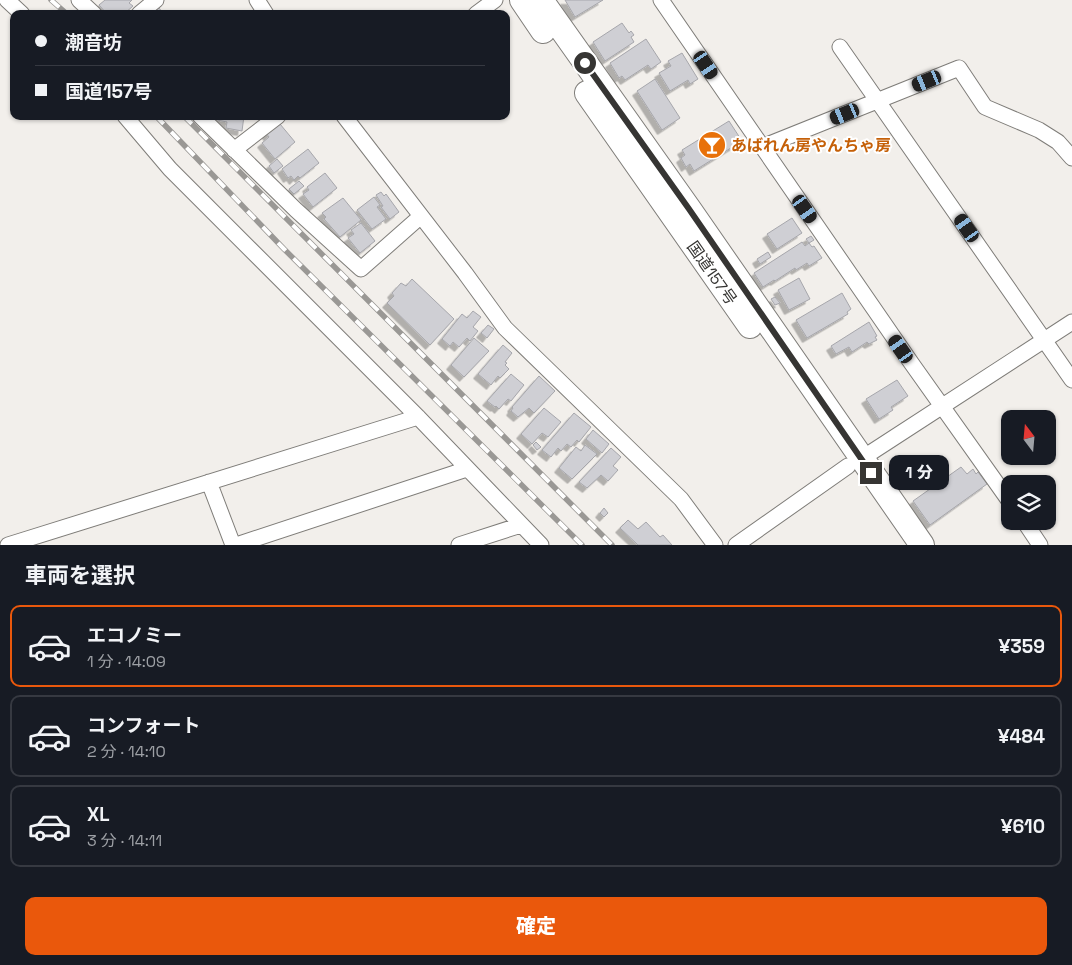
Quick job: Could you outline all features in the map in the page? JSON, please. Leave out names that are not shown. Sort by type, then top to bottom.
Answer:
[{"type":"highway","name":"国道157号","points":[[522,0],[855,463],[922,545]]},
{"type":"highway","name":"国道157号","points":[[541,0],[689,209],[855,463],[902,545]]},
{"type":"street","points":[[7,0],[18,10]]},
{"type":"street","points":[[79,0],[90,10]]},
{"type":"street","points":[[144,10],[156,0]]},
{"type":"street","points":[[481,10],[495,0]]},
{"type":"street","points":[[661,0],[1001,489]]},
{"type":"street","points":[[840,47],[1072,380]]},
{"type":"street","points":[[762,147],[959,68],[985,107],[1046,134],[1058,142],[1072,158]]},
{"type":"street","points":[[128,120],[170,169],[418,416],[541,545]]},
{"type":"street","points":[[204,120],[296,210],[361,269],[421,216]]},
{"type":"street","points":[[234,150],[273,120]]},
{"type":"street","points":[[347,120],[505,328],[681,499],[715,545]]},
{"type":"street","points":[[736,545],[855,463],[1072,322]]},
{"type":"street","points":[[8,545],[418,416]]},
{"type":"street","points":[[209,482],[234,545],[467,469]]},
{"type":"street","points":[[459,545],[521,525]]},
{"type":"street","points":[[1030,530],[1040,545]]},
{"type":"building","points":[[105,0],[132,0],[129,3],[133,6],[128,10],[103,10],[99,5]]},
{"type":"building","points":[[565,0],[603,0],[575,17]]},
{"type":"building","points":[[622,23],[629,33],[631,31],[634,35],[631,37],[634,42],[605,61],[593,42]]},
{"type":"building","points":[[646,39],[661,62],[651,69],[648,65],[625,80],[622,76],[619,78],[610,63]]},
{"type":"building","points":[[682,53],[698,79],[690,84],[688,80],[670,91],[659,73],[671,66],[668,61]]},
{"type":"building","points":[[655,79],[680,118],[662,130],[637,91]]},
{"type":"building","points":[[217,120],[243,120],[242,131],[226,128],[227,122]]},
{"type":"building","name":"あばれん房やんちゃ房","points":[[729,121],[742,141],[694,171],[690,164],[686,167],[681,158],[685,155],[682,150]]},
{"type":"building","points":[[280,124],[295,142],[275,159],[262,143],[269,137],[266,133]]},
{"type":"building","points":[[308,149],[319,163],[300,178],[298,176],[294,180],[291,176],[288,178],[282,169]]},
{"type":"building","points":[[277,159],[283,166],[274,173],[269,166]]},
{"type":"building","points":[[325,173],[337,188],[313,207],[303,194],[309,190],[307,187]]},
{"type":"building","points":[[299,181],[304,186],[294,194],[289,189]]},
{"type":"building","points":[[381,192],[384,196],[386,194],[399,212],[390,219],[381,207],[383,206],[376,195]]},
{"type":"building","points":[[374,197],[380,205],[377,207],[386,219],[372,229],[357,210]]},
{"type":"building","points":[[343,198],[361,220],[340,237],[324,219],[326,217],[322,213]]},
{"type":"building","points":[[792,218],[802,233],[777,249],[767,234]]},
{"type":"building","points":[[361,223],[375,241],[360,253],[348,238],[354,234],[351,230]]},
{"type":"building","points":[[811,236],[814,240],[809,243],[806,239]]},
{"type":"building","points":[[802,242],[805,246],[809,243],[812,247],[814,246],[822,258],[809,266],[807,263],[796,270],[795,268],[763,287],[754,273]]},
{"type":"building","points":[[768,252],[771,257],[760,264],[757,259]]},
{"type":"building","points":[[799,278],[810,299],[789,310],[778,290]]},
{"type":"building","points":[[412,279],[454,319],[430,345],[387,303],[394,296],[392,293],[401,283],[406,286]]},
{"type":"building","points":[[842,293],[851,309],[847,312],[848,314],[807,338],[796,320]]},
{"type":"building","points":[[775,297],[780,303],[775,305],[771,299]]},
{"type":"building","points":[[473,311],[481,317],[473,327],[478,331],[470,341],[467,338],[459,347],[453,342],[450,346],[442,339],[462,314],[467,318]]},
{"type":"building","points":[[869,322],[877,336],[875,337],[877,340],[869,344],[867,342],[852,352],[849,347],[836,354],[831,346]]},
{"type":"building","points":[[488,325],[494,329],[487,338],[481,333]]},
{"type":"building","points":[[474,338],[489,351],[464,377],[451,365]]},
{"type":"building","points":[[503,345],[512,353],[505,362],[509,369],[500,378],[498,376],[491,385],[478,374]]},
{"type":"building","points":[[511,374],[524,385],[511,401],[508,399],[499,409],[487,401]]},
{"type":"building","points":[[539,376],[555,391],[534,413],[529,408],[518,417],[511,411],[512,407]]},
{"type":"building","points":[[897,380],[908,396],[891,407],[893,410],[879,419],[866,399]]},
{"type":"building","points":[[544,408],[561,422],[548,437],[542,433],[532,444],[521,434]]},
{"type":"building","points":[[574,413],[591,427],[579,442],[577,440],[571,447],[567,444],[561,451],[558,448],[551,457],[542,450]]},
{"type":"building","points":[[593,430],[609,444],[602,453],[586,439]]},
{"type":"building","points":[[536,442],[541,447],[537,450],[533,445]]},
{"type":"building","points":[[585,445],[597,454],[572,479],[559,468],[576,447],[581,451]]},
{"type":"building","points":[[611,448],[621,457],[613,466],[618,470],[608,481],[601,475],[587,488],[579,482]]},
{"type":"building","points":[[961,467],[967,474],[973,469],[976,474],[978,472],[987,484],[930,525],[913,501]]},
{"type":"building","points":[[604,508],[608,513],[604,517],[600,513]]},
{"type":"building","points":[[628,520],[638,529],[646,522],[660,537],[663,535],[672,545],[638,545],[620,528]]},
{"type":"railway","points":[[51,0],[62,10]]},
{"type":"railway","points":[[160,120],[284,249],[582,545]]},
{"type":"railway","points":[[188,120],[612,545]]},
{"type":"place","name":"あばれん房やんちゃ房","points":[[712,145]]},
{"type":"route","points":[[585,63],[689,209],[871,473]]}]
